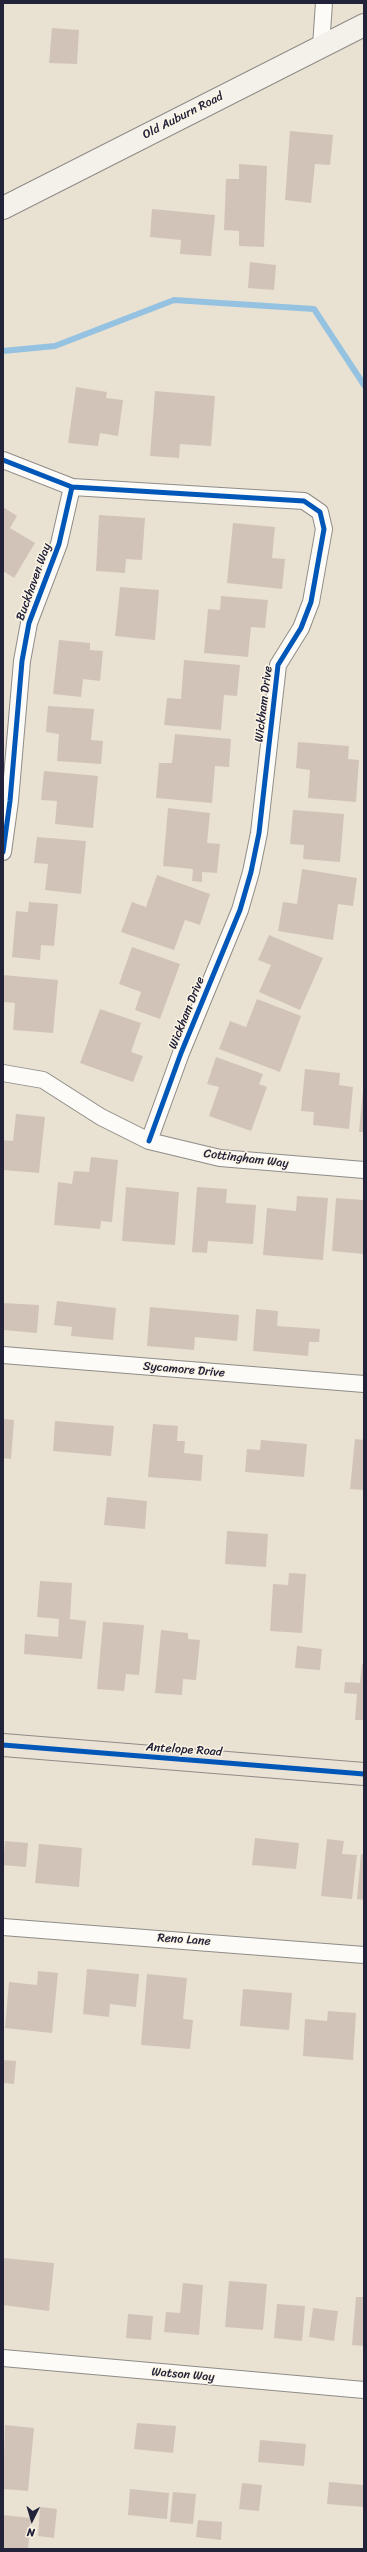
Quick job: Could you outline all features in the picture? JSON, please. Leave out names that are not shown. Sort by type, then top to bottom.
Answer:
[{"type":"main road","name":"Old Auburn Road","points":[[3,208],[364,25]]},
{"type":"main road","name":"Antelope Road","points":[[3,1745],[364,1774]]},
{"type":"street","points":[[321,46],[324,3]]},
{"type":"street","name":"Wickham Drive","points":[[3,460],[72,487],[304,501],[320,512],[324,530],[311,602],[300,628],[278,665],[259,833],[251,872],[240,910],[181,1053],[149,1142]]},
{"type":"street","name":"Buckhaven Way","points":[[3,852],[10,801],[21,669],[28,623],[59,544],[72,487]]},
{"type":"street","name":"Cottingham Way","points":[[3,1073],[43,1080],[101,1117],[149,1142],[220,1158],[364,1170]]},
{"type":"street","name":"Sycamore Drive","points":[[3,1356],[364,1384]]},
{"type":"street","name":"Reno Lane","points":[[3,1927],[364,1955]]},
{"type":"street","name":"Watson Way","points":[[3,2358],[364,2390]]},
{"type":"building","points":[[52,28],[79,30],[77,64],[49,63]]},
{"type":"building","points":[[290,131],[333,135],[330,165],[315,164],[311,203],[285,200]]},
{"type":"building","points":[[239,164],[267,166],[264,247],[239,246],[239,231],[224,230],[226,179],[239,179]]},
{"type":"building","points":[[152,209],[215,215],[211,256],[180,254],[181,240],[150,237]]},
{"type":"building","points":[[250,262],[276,265],[274,290],[248,288]]},
{"type":"building","points":[[76,387],[107,392],[106,398],[123,400],[118,436],[100,433],[98,446],[68,443]]},
{"type":"building","points":[[155,391],[215,396],[211,446],[180,444],[179,458],[150,456]]},
{"type":"building","points":[[3,507],[17,516],[10,528],[35,543],[14,578],[3,571]]},
{"type":"building","points":[[99,515],[145,518],[142,560],[126,559],[125,573],[96,571]]},
{"type":"building","points":[[233,523],[275,527],[272,558],[285,559],[282,589],[227,583]]},
{"type":"building","points":[[120,587],[159,590],[155,640],[115,636]]},
{"type":"building","points":[[221,596],[268,600],[265,628],[251,627],[248,657],[204,653],[208,609],[220,610]]},
{"type":"building","points":[[59,640],[90,643],[90,650],[103,651],[100,681],[83,679],[81,697],[53,694]]},
{"type":"building","points":[[184,660],[240,665],[237,696],[224,695],[221,730],[164,725],[167,698],[181,699]]},
{"type":"building","points":[[48,706],[94,709],[91,740],[103,741],[101,764],[57,761],[59,734],[46,732]]},
{"type":"building","points":[[175,734],[231,739],[229,767],[215,766],[212,803],[156,798],[159,763],[172,763]]},
{"type":"building","points":[[298,742],[349,746],[348,759],[359,760],[356,802],[308,798],[310,770],[296,768]]},
{"type":"building","points":[[44,771],[98,776],[93,828],[55,824],[57,801],[41,800]]},
{"type":"building","points":[[168,808],[210,813],[207,843],[220,844],[217,873],[202,872],[202,882],[192,881],[193,869],[163,866]]},
{"type":"building","points":[[293,810],[344,814],[340,862],[303,859],[304,845],[290,844]]},
{"type":"building","points":[[37,837],[86,841],[81,894],[45,890],[48,864],[34,863]]},
{"type":"building","points":[[302,869],[357,878],[353,906],[338,904],[333,940],[278,931],[283,902],[297,904]]},
{"type":"building","points":[[157,875],[210,894],[200,925],[185,920],[174,950],[121,932],[132,902],[146,907]]},
{"type":"building","points":[[29,902],[58,904],[54,946],[41,945],[40,960],[12,957],[16,911],[28,912]]},
{"type":"building","points":[[269,935],[323,958],[300,1010],[259,992],[271,965],[258,960]]},
{"type":"building","points":[[132,947],[180,964],[160,1019],[135,1010],[141,992],[119,984]]},
{"type":"building","points":[[3,975],[58,980],[53,1033],[13,1030],[15,1003],[3,1002]]},
{"type":"building","points":[[257,999],[301,1016],[280,1072],[219,1049],[230,1021],[246,1027]]},
{"type":"building","points":[[100,1009],[141,1023],[131,1052],[143,1056],[133,1082],[80,1063]]},
{"type":"building","points":[[216,1057],[263,1074],[259,1084],[267,1087],[251,1131],[209,1116],[219,1087],[207,1084]]},
{"type":"building","points":[[305,1069],[340,1073],[339,1085],[353,1087],[349,1129],[313,1125],[314,1112],[301,1111]]},
{"type":"building","points":[[363,1091],[364,1132],[359,1132]]},
{"type":"building","points":[[16,1114],[45,1117],[39,1173],[3,1170],[3,1140],[13,1141]]},
{"type":"building","points":[[91,1157],[118,1160],[112,1222],[101,1221],[100,1229],[54,1225],[58,1182],[72,1184],[74,1171],[89,1172]]},
{"type":"building","points":[[126,1187],[179,1192],[175,1245],[122,1241]]},
{"type":"building","points":[[197,1187],[227,1189],[226,1203],[256,1205],[253,1244],[208,1241],[207,1253],[192,1252]]},
{"type":"building","points":[[297,1196],[328,1198],[323,1260],[263,1255],[267,1208],[296,1211]]},
{"type":"building","points":[[336,1198],[364,1200],[364,1254],[332,1251]]},
{"type":"building","points":[[57,1301],[116,1308],[113,1340],[71,1336],[72,1327],[54,1325]]},
{"type":"building","points":[[3,1303],[39,1305],[37,1333],[3,1330]]},
{"type":"building","points":[[150,1307],[239,1315],[237,1341],[195,1337],[194,1350],[147,1346]]},
{"type":"building","points":[[256,1309],[278,1311],[277,1326],[320,1329],[319,1342],[309,1342],[308,1356],[253,1351]]},
{"type":"building","points":[[3,1419],[14,1420],[11,1459],[3,1458]]},
{"type":"building","points":[[55,1421],[114,1426],[111,1456],[53,1451]]},
{"type":"building","points":[[153,1424],[178,1426],[177,1441],[185,1441],[184,1453],[203,1455],[201,1481],[148,1477]]},
{"type":"building","points":[[355,1439],[364,1440],[364,1490],[350,1489]]},
{"type":"building","points":[[261,1440],[307,1444],[304,1477],[245,1472],[247,1449],[260,1450]]},
{"type":"building","points":[[107,1497],[147,1501],[145,1529],[104,1525]]},
{"type":"building","points":[[227,1531],[268,1534],[266,1567],[225,1564]]},
{"type":"building","points":[[289,1573],[306,1574],[302,1633],[270,1631],[273,1584],[288,1585]]},
{"type":"building","points":[[40,1581],[72,1583],[70,1619],[86,1621],[82,1659],[24,1654],[25,1634],[58,1637],[59,1619],[37,1617]]},
{"type":"building","points":[[103,1622],[144,1625],[139,1675],[126,1674],[124,1691],[97,1689]]},
{"type":"building","points":[[161,1630],[188,1633],[188,1639],[200,1640],[196,1680],[183,1679],[182,1695],[155,1693]]},
{"type":"building","points":[[297,1646],[322,1649],[320,1670],[295,1668]]},
{"type":"building","points":[[362,1664],[364,1664],[364,1720],[355,1720],[357,1694],[344,1693],[345,1682],[360,1683]]},
{"type":"building","points":[[255,1838],[299,1843],[296,1869],[252,1865]]},
{"type":"building","points":[[327,1839],[344,1841],[342,1854],[357,1855],[352,1899],[321,1896]]},
{"type":"building","points":[[5,1841],[28,1843],[26,1867],[3,1865]]},
{"type":"building","points":[[39,1844],[82,1848],[79,1887],[35,1883]]},
{"type":"building","points":[[361,1854],[364,1854],[364,1900],[357,1899]]},
{"type":"building","points":[[87,1969],[139,1974],[136,2007],[110,2004],[109,2017],[83,2014]]},
{"type":"building","points":[[38,1971],[58,1973],[52,2033],[5,2028],[9,1982],[37,1985]]},
{"type":"building","points":[[147,1974],[187,1978],[183,2019],[193,2020],[190,2049],[141,2045]]},
{"type":"building","points":[[243,1989],[292,1993],[289,2030],[240,2026]]},
{"type":"building","points":[[328,2011],[356,2013],[353,2060],[303,2056],[305,2019],[327,2021]]},
{"type":"building","points":[[3,2060],[16,2061],[14,2084],[3,2083]]},
{"type":"building","points":[[3,2258],[54,2263],[49,2311],[3,2305]]},
{"type":"building","points":[[229,2281],[267,2284],[263,2330],[225,2327]]},
{"type":"building","points":[[183,2283],[203,2285],[199,2335],[164,2332],[166,2312],[180,2313]]},
{"type":"building","points":[[356,2297],[364,2297],[364,2346],[352,2345]]},
{"type":"building","points":[[277,2304],[305,2306],[302,2341],[274,2338]]},
{"type":"building","points":[[313,2308],[338,2311],[334,2341],[309,2337]]},
{"type":"building","points":[[128,2314],[153,2316],[151,2340],[126,2338]]},
{"type":"building","points":[[137,2423],[176,2426],[173,2453],[134,2449]]},
{"type":"building","points":[[5,2425],[34,2428],[28,2491],[3,2489]]},
{"type":"building","points":[[260,2440],[306,2444],[304,2466],[258,2462]]},
{"type":"building","points":[[329,2482],[364,2485],[364,2507],[327,2504]]},
{"type":"building","points":[[242,2483],[262,2485],[259,2511],[239,2509]]},
{"type":"building","points":[[130,2489],[169,2493],[167,2519],[128,2515]]},
{"type":"building","points":[[173,2492],[196,2494],[193,2524],[170,2522]]},
{"type":"building","points":[[40,2507],[57,2509],[54,2538],[38,2536]]},
{"type":"building","points":[[3,2515],[31,2518],[28,2549],[3,2549]]},
{"type":"building","points":[[198,2520],[222,2522],[221,2540],[196,2537]]},
{"type":"waterway","points":[[3,351],[55,346],[174,300],[314,309],[364,385]]},
{"type":"cycle path","points":[[3,460],[72,487],[304,501],[320,512],[324,529],[311,602],[301,628],[278,665],[259,833],[251,872],[240,910],[181,1053],[149,1141]]},
{"type":"cycle path","points":[[3,852],[10,801],[22,661],[29,623],[59,544],[72,487]]},
{"type":"cycle path","points":[[3,1745],[364,1774]]}]
